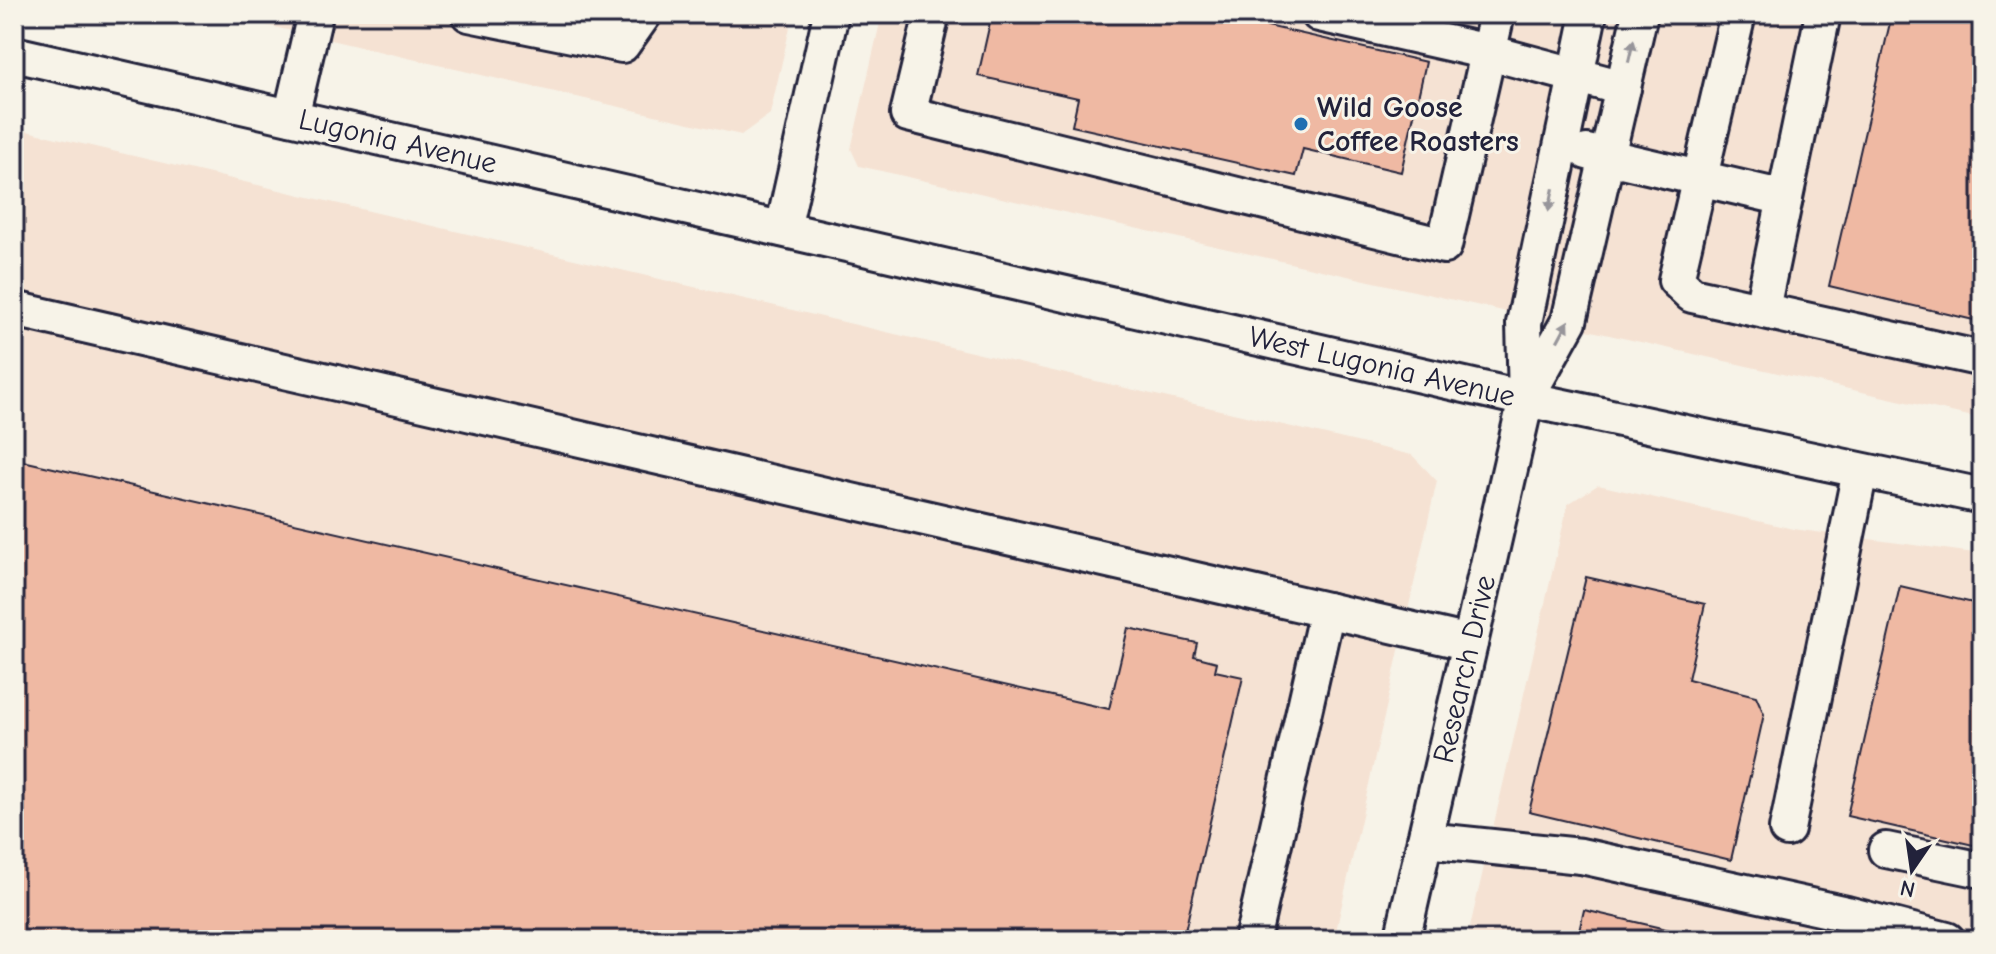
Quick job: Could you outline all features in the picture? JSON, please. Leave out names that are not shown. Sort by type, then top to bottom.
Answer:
[{"type":"street","points":[[291,117],[315,14]]},
{"type":"street","points":[[469,14],[622,45],[644,14]]},
{"type":"street","points":[[783,229],[831,14]]},
{"type":"street","points":[[932,14],[908,114],[1444,246],[1497,14]]},
{"type":"street","points":[[1319,14],[1488,52],[1575,78],[1623,88]]},
{"type":"street","name":"Research Drive","points":[[1402,940],[1526,399],[1524,323],[1589,14]]},
{"type":"street","name":"Research Drive","points":[[1526,399],[1569,321],[1640,14]]},
{"type":"street","points":[[1738,14],[1676,280],[1692,295],[1982,359]]},
{"type":"street","points":[[1762,309],[1823,14]]},
{"type":"street","name":"Lugonia Avenue","points":[[14,54],[783,229]]},
{"type":"street","points":[[1563,147],[1785,198]]},
{"type":"street","name":"West Lugonia Avenue","points":[[783,229],[1526,399],[1982,496]]},
{"type":"street","points":[[14,309],[1470,643]]},
{"type":"street","points":[[1787,829],[1860,471]]},
{"type":"street","points":[[1252,940],[1327,610]]},
{"type":"street","points":[[1425,840],[1581,856],[1847,914],[1947,940]]},
{"type":"street","points":[[1886,850],[1982,870]]},
{"type":"shaded area","points":[[218,14],[793,14],[770,114],[741,135]]},
{"type":"shaded area","points":[[882,14],[1982,14],[1982,419],[859,166],[851,149]]},
{"type":"shaded area","points":[[14,128],[1412,455],[1437,481],[1334,940],[14,940]]},
{"type":"shaded area","points":[[1598,485],[1793,529],[1982,554],[1982,940],[1467,940],[1568,504]]},
{"type":"building","points":[[992,14],[1215,14],[1426,62],[1401,172],[1303,149],[1296,176],[1072,126],[1078,98],[978,76]]},
{"type":"building","points":[[1892,14],[1982,14],[1982,322],[1829,286]]},
{"type":"building","points":[[14,459],[1109,709],[1128,628],[1197,643],[1194,656],[1217,662],[1215,671],[1243,677],[1183,940],[14,940]]},
{"type":"building","points":[[1586,577],[1705,604],[1688,679],[1756,696],[1764,714],[1731,860],[1529,812]]},
{"type":"building","points":[[1900,586],[1982,605],[1982,847],[1847,816]]},
{"type":"building","points":[[1584,910],[1713,940],[1577,940]]},
{"type":"place","name":"Wild Goose Coffee Roasters","points":[[1301,124]]}]
